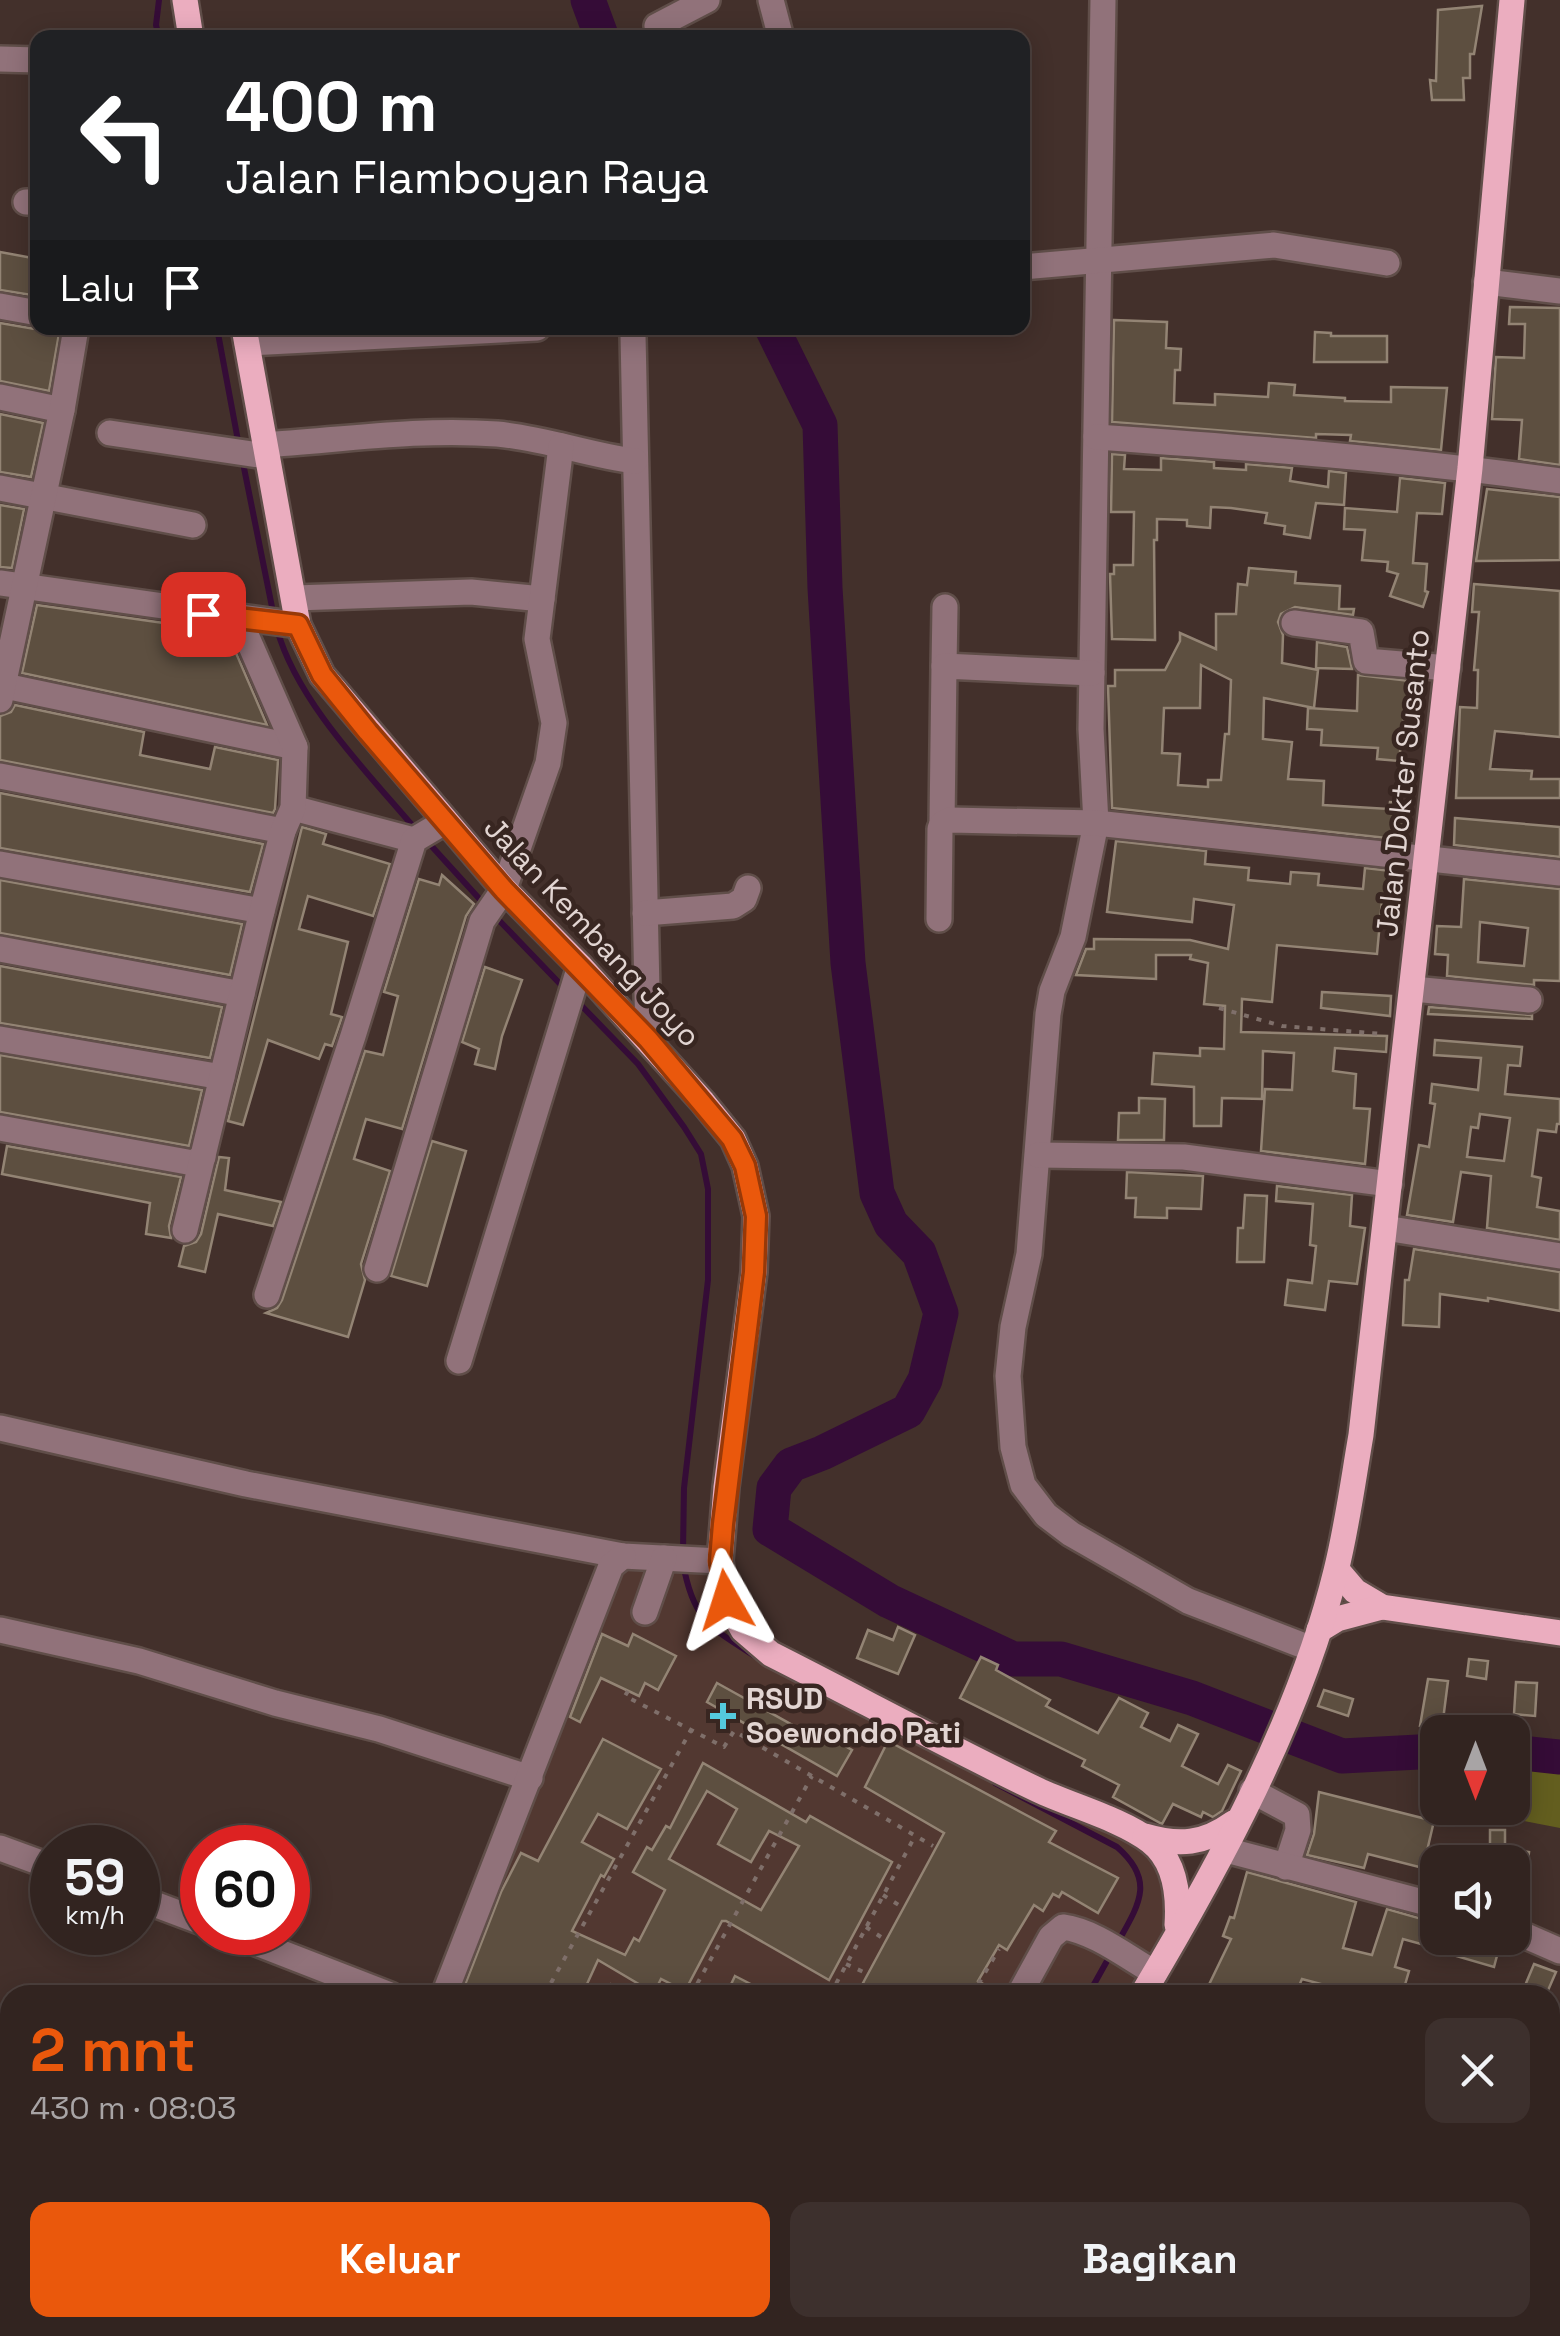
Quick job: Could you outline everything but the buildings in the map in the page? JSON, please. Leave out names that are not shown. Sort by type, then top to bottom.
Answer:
[{"type":"main road","points":[[185,0],[190,30]]},
{"type":"main road","name":"Jalan Dokter Susanto","points":[[1148,1984],[1238,1820],[1302,1677],[1336,1570],[1361,1436],[1470,468],[1512,0]]},
{"type":"main road","name":"Jalan Kembang Joyo","points":[[245,335],[298,625],[322,675],[504,890],[648,1039],[732,1139],[745,1166],[756,1216],[754,1272],[720,1561],[726,1600],[743,1630],[771,1654],[1037,1789],[1144,1838],[1176,1843],[1204,1840],[1238,1820]]},
{"type":"main road","points":[[1336,1570],[1356,1591],[1382,1607]]},
{"type":"main road","points":[[1316,1640],[1337,1619],[1382,1607],[1560,1633]]},
{"type":"main road","points":[[1144,1838],[1166,1859],[1175,1881],[1176,1936]]},
{"type":"street","points":[[657,26],[707,0]]},
{"type":"street","points":[[771,0],[779,30]]},
{"type":"street","points":[[1101,0],[1092,672],[1096,823],[1073,937],[1052,991],[1048,1014],[1029,1254],[1013,1327],[1008,1376],[1013,1447],[1022,1485],[1046,1516],[1070,1534],[1188,1600],[1316,1640]]},
{"type":"street","points":[[0,60],[30,60]]},
{"type":"street","points":[[1030,267],[1274,245],[1387,263]]},
{"type":"street","points":[[1486,282],[1560,291]]},
{"type":"street","points":[[0,306],[30,312]]},
{"type":"street","points":[[75,335],[43,497],[12,585],[1,690],[295,747]]},
{"type":"street","points":[[634,335],[648,1039]]},
{"type":"street","points":[[0,397],[62,410]]},
{"type":"street","points":[[110,433],[265,450],[452,432],[502,434],[599,457],[635,461]]},
{"type":"street","points":[[1096,437],[1284,450],[1560,481]]},
{"type":"street","points":[[377,1269],[482,921],[504,890],[548,763],[554,723],[537,639],[560,446]]},
{"type":"street","points":[[0,488],[194,525]]},
{"type":"street","points":[[12,585],[298,625]]},
{"type":"street","points":[[294,598],[471,592],[542,599]]},
{"type":"street","points":[[939,919],[945,607]]},
{"type":"street","points":[[185,1230],[288,819],[295,747],[239,618]]},
{"type":"street","points":[[1294,623],[1361,632],[1366,661],[1448,668]]},
{"type":"street","points":[[944,666],[1092,672]]},
{"type":"street","points":[[0,776],[414,840],[446,821]]},
{"type":"street","points":[[942,824],[950,820],[1096,823],[1560,873]]},
{"type":"street","points":[[267,1296],[414,840]]},
{"type":"street","points":[[0,864],[262,911]]},
{"type":"street","points":[[645,912],[733,906],[744,899],[748,888]]},
{"type":"street","points":[[0,949],[242,994]]},
{"type":"street","points":[[459,1361],[580,966]]},
{"type":"street","points":[[1413,989],[1529,1000]]},
{"type":"street","points":[[0,1038],[222,1077]]},
{"type":"street","points":[[0,1128],[193,1163],[203,1157]]},
{"type":"street","points":[[1038,1155],[1184,1156],[1390,1184]]},
{"type":"street","points":[[1385,1228],[1560,1256]]},
{"type":"street","points":[[0,1428],[246,1484],[622,1556],[720,1561]]},
{"type":"street","points":[[448,1985],[611,1566],[622,1556]]},
{"type":"street","points":[[645,1612],[664,1558]]},
{"type":"street","points":[[0,1630],[139,1661],[275,1703],[379,1729],[530,1778]]},
{"type":"street","points":[[1256,1784],[1297,1815],[1298,1830],[1286,1867]]},
{"type":"street","points":[[0,1848],[30,1859]]},
{"type":"street","points":[[1222,1849],[1420,1901]]},
{"type":"street","points":[[1025,1985],[1051,1937],[1062,1928],[1075,1929],[1148,1984]]},
{"type":"street","points":[[1530,1938],[1560,1951]]},
{"type":"street","points":[[287,1955],[364,1985]]},
{"type":"path","points":[[1218,1008],[1282,1026],[1407,1036]]},
{"type":"path","points":[[628,1691],[624,1696],[724,1747],[734,1731],[933,1846]]},
{"type":"path","points":[[551,1984],[691,1730]]},
{"type":"path","points":[[697,1985],[812,1776]]},
{"type":"path","points":[[835,1985],[915,1836]]},
{"type":"path","points":[[883,1896],[905,1909]]},
{"type":"path","points":[[866,1928],[887,1941]]},
{"type":"path","points":[[978,1985],[999,1949]]},
{"type":"path","points":[[846,1964],[868,1974]]},
{"type":"shaded area","name":"RSUD Soewondo Pati","points":[[720,1561],[743,1630],[1135,1833],[1178,1902],[1146,1985],[448,1985],[611,1566]]},
{"type":"shaded area","points":[[1530,1745],[1560,1746],[1560,1828],[1530,1822]]},
{"type":"waterway","points":[[157,30],[159,0]]},
{"type":"waterway","points":[[588,0],[599,30]]},
{"type":"waterway","points":[[218,335],[239,446]]},
{"type":"waterway","points":[[775,335],[820,425],[825,588],[848,963],[877,1193],[891,1224],[919,1253],[941,1313],[925,1380],[908,1411],[791,1465],[774,1488],[770,1529],[889,1601],[1013,1659],[1061,1659],[1192,1698],[1342,1756],[1420,1752]]},
{"type":"waterway","points":[[242,458],[274,617]]},
{"type":"waterway","points":[[277,629],[317,710],[417,831]]},
{"type":"waterway","points":[[426,840],[485,905]]},
{"type":"waterway","points":[[493,914],[564,988]]},
{"type":"waterway","points":[[576,1000],[638,1064],[684,1127],[701,1154],[708,1189],[708,1280],[684,1488],[683,1551]]},
{"type":"waterway","points":[[683,1563],[699,1611],[716,1630],[758,1658]]},
{"type":"waterway","points":[[1530,1754],[1560,1757]]},
{"type":"waterway","points":[[995,1783],[1117,1847],[1129,1859],[1140,1881],[1140,1892],[1118,1942]]},
{"type":"waterway","points":[[1094,1985],[1112,1952]]},
{"type":"place","name":"RSUD Soewondo Pati","points":[[723,1716]]},
{"type":"route","points":[[203,614],[298,625],[322,675],[368,732],[504,890],[648,1039],[732,1139],[745,1166],[756,1216],[754,1272],[720,1561],[726,1600]]}]
